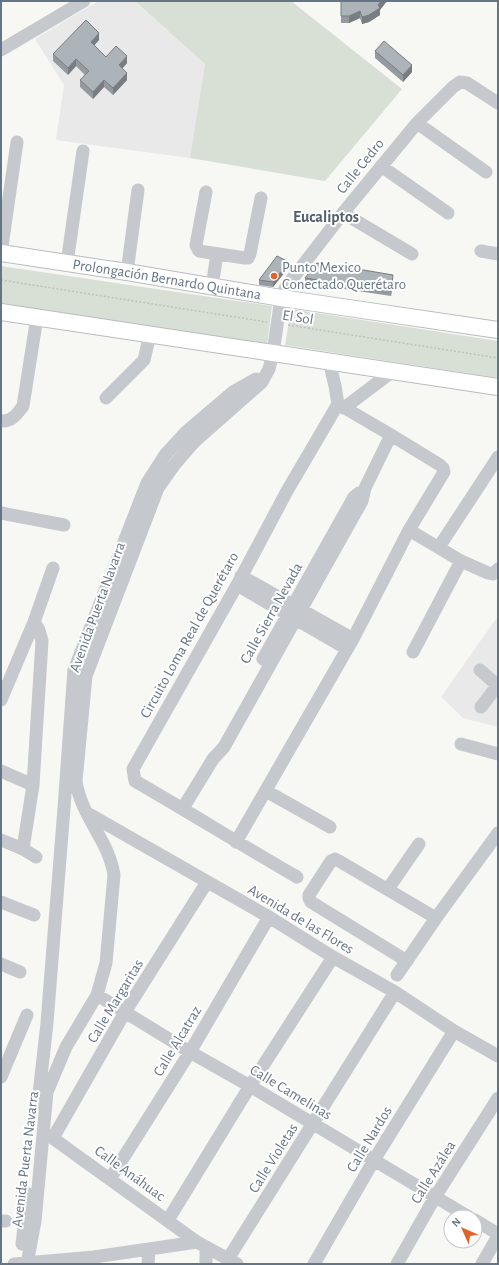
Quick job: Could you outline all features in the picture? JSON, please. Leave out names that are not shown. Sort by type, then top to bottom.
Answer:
[{"type":"main road","name":"Prolongación Bernardo Quintana","points":[[1,253],[281,298],[498,330]]},
{"type":"main road","points":[[1,312],[498,387]]},
{"type":"street","points":[[1,50],[84,1]]},
{"type":"street","name":"Calle Cedro","points":[[281,298],[286,287],[343,212],[417,123],[453,87],[460,82],[467,83],[498,103]]},
{"type":"street","points":[[417,123],[486,172]]},
{"type":"street","points":[[1,253],[17,142]]},
{"type":"street","points":[[67,263],[84,151]]},
{"type":"street","points":[[381,166],[448,213]]},
{"type":"street","points":[[126,272],[138,190]]},
{"type":"street","points":[[206,192],[196,245],[199,251],[248,258],[261,198]]},
{"type":"street","points":[[343,212],[412,254]]},
{"type":"street","points":[[481,251],[498,254]]},
{"type":"street","points":[[212,287],[217,254]]},
{"type":"street","name":"Avenida Puerta Navarra","points":[[23,1263],[35,1221],[48,1134],[47,1092],[66,1047],[96,995],[106,963],[114,875],[113,865],[108,850],[85,812],[77,792],[76,781],[86,676],[124,560],[147,483],[165,455],[186,432],[233,392],[252,382],[269,369],[274,353],[281,298]]},
{"type":"street","points":[[1,421],[15,417],[23,406],[36,317]]},
{"type":"street","points":[[106,398],[144,360],[150,334]]},
{"type":"street","points":[[236,842],[350,644],[409,530],[444,472],[440,465],[341,406],[329,361]]},
{"type":"street","name":"Circuito Loma Real de Querétaro","points":[[297,877],[236,842],[183,808],[135,781],[133,770],[239,581],[287,491],[341,406],[393,371]]},
{"type":"street","name":"Calle Sierra Nevada","points":[[183,808],[213,759],[216,743],[362,501],[365,488],[391,435]]},
{"type":"street","points":[[438,547],[498,457]]},
{"type":"street","points":[[1,513],[64,525]]},
{"type":"street","points":[[409,530],[461,561],[488,573],[496,571]]},
{"type":"street","name":"Avenida Puerta Navarra","points":[[23,1263],[26,1219],[45,1041],[74,670],[124,560]]},
{"type":"street","points":[[413,652],[461,561]]},
{"type":"street","points":[[1,700],[34,622],[53,568]]},
{"type":"street","points":[[239,581],[350,644]]},
{"type":"street","points":[[23,849],[33,785],[42,642],[39,630],[34,622]]},
{"type":"street","points":[[480,670],[498,686],[481,707]]},
{"type":"street","points":[[461,744],[498,754]]},
{"type":"street","points":[[1,771],[33,785]]},
{"type":"street","points":[[266,791],[330,827]]},
{"type":"street","name":"Avenida de las Flores","points":[[64,808],[78,809],[85,812],[269,917],[333,957],[395,992],[454,1032],[498,1056]]},
{"type":"street","points":[[397,976],[436,918],[498,833]]},
{"type":"street","points":[[1,840],[23,849],[36,857]]},
{"type":"street","points":[[388,889],[419,844]]},
{"type":"street","points":[[407,961],[311,902],[308,898],[309,895],[331,861],[335,859],[436,918]]},
{"type":"street","name":"Calle Margaritas","points":[[48,1134],[207,882]]},
{"type":"street","points":[[1,902],[34,915]]},
{"type":"street","name":"Calle Alcatraz","points":[[110,1179],[190,1052],[269,917]]},
{"type":"street","points":[[168,1220],[250,1086],[333,957]]},
{"type":"street","points":[[1,964],[20,972]]},
{"type":"street","name":"Calle Violetas","points":[[232,1262],[313,1124],[395,992]]},
{"type":"street","name":"Calle Camelinas","points":[[96,995],[455,1209]]},
{"type":"street","points":[[1,1077],[27,1015]]},
{"type":"street","name":"Calle Nardos","points":[[314,1264],[374,1160],[454,1032]]},
{"type":"street","points":[[45,1041],[54,1047],[66,1047]]},
{"type":"street","name":"Calle Azálea","points":[[397,1264],[435,1197],[498,1098]]},
{"type":"street","name":"Calle Anáhuac","points":[[48,1134],[202,1244],[232,1262]]},
{"type":"street","points":[[482,1264],[498,1235],[483,1225]]},
{"type":"street","points":[[14,1264],[94,1260],[149,1250],[202,1244],[206,1264]]},
{"type":"street","points":[[148,1264],[149,1250]]},
{"type":"path","name":"El Sol","points":[[1,280],[498,358]]},
{"type":"shaded area","points":[[98,1],[135,1],[205,64],[190,158],[56,140],[64,85],[35,39]]},
{"type":"shaded area","points":[[135,1],[291,1],[402,89],[325,181],[190,158],[205,64]]},
{"type":"shaded area","points":[[1,266],[272,306],[267,346],[1,304]]},
{"type":"shaded area","points":[[291,309],[498,341],[498,378],[285,345]]},
{"type":"shaded area","points":[[498,616],[498,727],[463,718],[441,697]]},
{"type":"building","points":[[341,1],[381,1],[378,5],[380,8],[369,15],[362,17],[360,11],[349,16],[341,16]]},
{"type":"building","points":[[86,20],[99,33],[91,42],[106,57],[116,46],[127,56],[119,65],[127,73],[113,88],[104,80],[93,92],[80,80],[89,71],[76,59],[68,68],[53,54]]},
{"type":"building","points":[[384,41],[412,65],[403,75],[375,51]]},
{"type":"building","name":"Punto Mexico Conectado Querétaro","points":[[277,256],[289,262],[273,282],[259,280]]},
{"type":"building","points":[[317,263],[326,264],[337,274],[340,266],[393,275],[391,291],[305,278]]},
{"type":"place","name":"Punto Mexico Conectado Querétaro","points":[[274,276]]},
{"type":"district","name":"Eucaliptos","points":[[326,216]]}]
